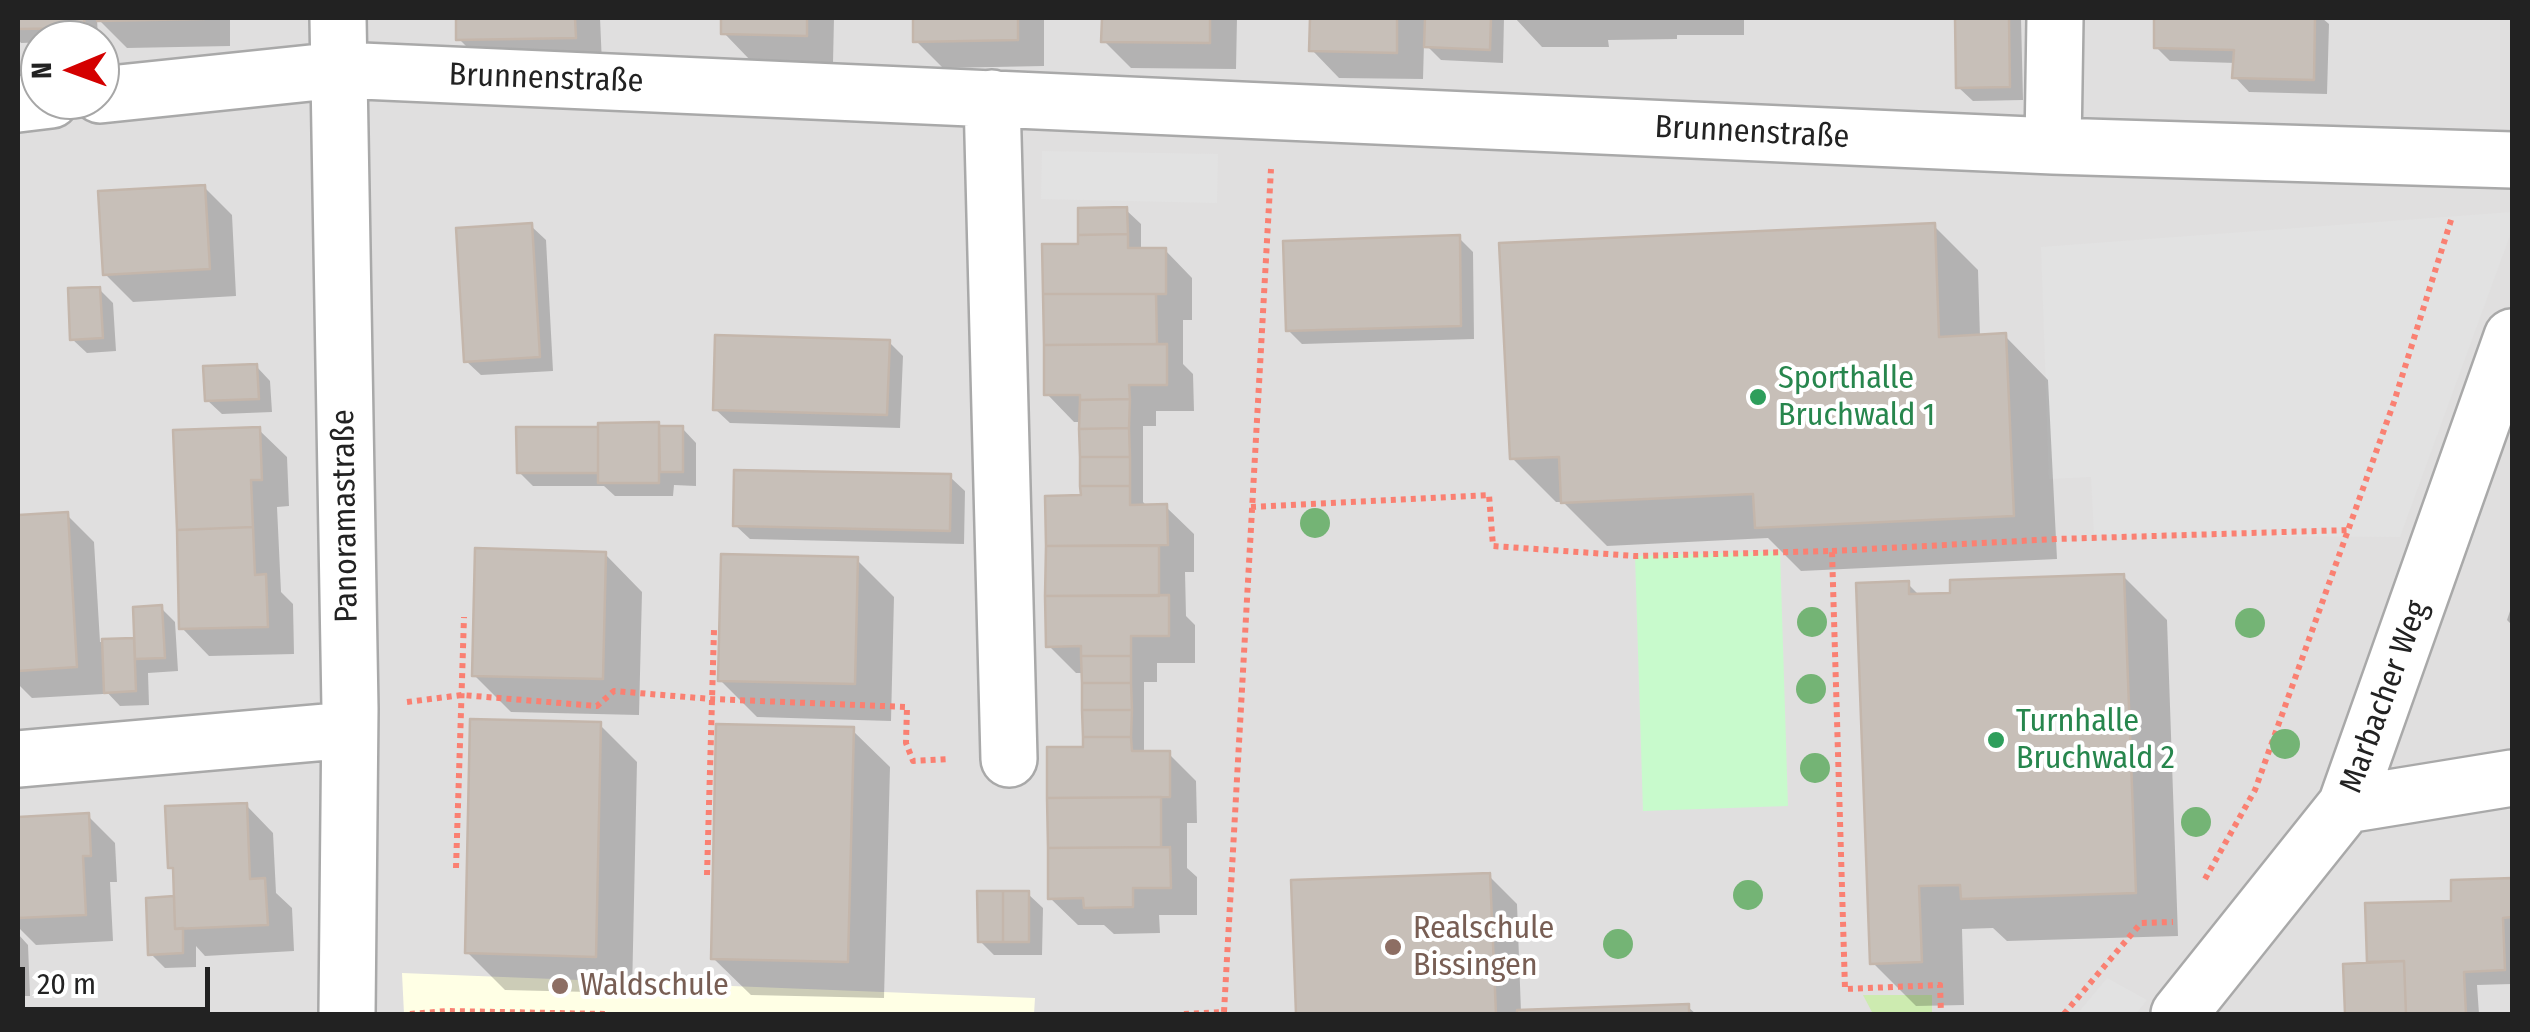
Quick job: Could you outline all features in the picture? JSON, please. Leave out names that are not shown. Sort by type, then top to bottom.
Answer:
[{"type":"street","points":[[2053,146],[2055,18]]},
{"type":"street","name":"Brunnenstraße","points":[[120,91],[338,44],[992,98],[2053,146],[2512,160]]},
{"type":"street","name":"Panoramastraße","points":[[338,44],[349,720],[347,1014]]},
{"type":"street","points":[[992,98],[1009,759]]},
{"type":"street","name":"Marbacher Weg","points":[[2179,1014],[2346,805],[2512,337]]},
{"type":"street","points":[[18,759],[349,720]]},
{"type":"street","points":[[2346,805],[2512,778]]},
{"type":"path","points":[[1184,1014],[1224,1012],[1274,111]]},
{"type":"path","points":[[2199,889],[2255,790],[2349,530],[2452,216],[2458,156]]},
{"type":"path","points":[[1251,507],[1489,495],[1493,546],[1635,556],[2349,530]]},
{"type":"path","points":[[1832,551],[1845,989],[1940,984],[1941,1014]]},
{"type":"path","points":[[456,868],[464,618]]},
{"type":"path","points":[[707,875],[714,630]]},
{"type":"path","points":[[349,720],[462,695],[597,706],[614,690],[710,699],[907,707],[906,742],[913,761],[1009,759]]},
{"type":"path","points":[[2064,1014],[2142,922],[2180,922]]},
{"type":"path","points":[[410,1014],[608,1014]]},
{"type":"shaded area","points":[[18,18],[2512,18],[2512,1014],[18,1014]]},
{"type":"shaded area","points":[[1042,151],[1218,154],[1217,203],[1041,199]]},
{"type":"shaded area","points":[[2512,212],[2512,230],[2400,537],[2094,535],[2091,477],[2049,479],[2041,247]]},
{"type":"shaded area","name":"Waldschule","points":[[402,973],[1035,998],[1034,1014],[404,1014]]},
{"type":"shaded area","points":[[2107,978],[2147,1000],[2136,1014],[2077,1014]]},
{"type":"green space","points":[[1780,551],[1788,806],[1643,811],[1635,556]]},
{"type":"green space","points":[[1863,995],[1932,995],[1932,1014],[1873,1014]]},
{"type":"building","points":[[18,18],[84,18],[20,20],[18,29]]},
{"type":"building","points":[[97,18],[204,18],[120,21]]},
{"type":"building","points":[[456,18],[575,18],[576,38],[456,40]]},
{"type":"building","points":[[721,18],[807,18],[807,36],[721,34]]},
{"type":"building","points":[[913,18],[1018,18],[1018,40],[913,42]]},
{"type":"building","points":[[1102,18],[1210,18],[1210,43],[1101,42]]},
{"type":"building","points":[[1310,18],[1397,18],[1397,53],[1309,51]]},
{"type":"building","points":[[1425,18],[1491,18],[1490,50],[1424,47]]},
{"type":"building","points":[[1955,18],[2009,18],[2010,87],[1956,88]]},
{"type":"building","points":[[2154,18],[2315,18],[2314,80],[2232,78],[2234,50],[2154,48]]},
{"type":"building","points":[[205,185],[210,269],[103,275],[98,191]]},
{"type":"building","points":[[1127,207],[1128,234],[1078,235],[1078,208]]},
{"type":"building","points":[[532,223],[540,357],[464,362],[456,228]]},
{"type":"building","name":"Sporthalle Bruchwald 1","points":[[1935,223],[1939,337],[2006,333],[2014,516],[1755,528],[1753,494],[1561,503],[1559,457],[1510,459],[1499,243]]},
{"type":"building","points":[[1128,234],[1128,248],[1166,248],[1166,294],[1043,294],[1042,244],[1078,244],[1078,235]]},
{"type":"building","points":[[1460,235],[1461,326],[1286,331],[1283,241]]},
{"type":"building","points":[[100,287],[103,338],[70,340],[68,288]]},
{"type":"building","points":[[1043,294],[1156,294],[1157,344],[1044,345]]},
{"type":"building","points":[[715,335],[890,340],[887,415],[713,410]]},
{"type":"building","points":[[1167,344],[1167,385],[1129,385],[1130,399],[1080,400],[1080,395],[1044,395],[1044,345]]},
{"type":"building","points":[[257,364],[259,399],[205,401],[203,366]]},
{"type":"building","points":[[1130,399],[1129,428],[1079,429],[1080,400]]},
{"type":"building","points":[[659,422],[659,483],[598,483],[598,423]]},
{"type":"building","points":[[659,426],[683,426],[683,472],[660,472]]},
{"type":"building","points":[[260,427],[262,480],[251,480],[253,527],[177,530],[173,430]]},
{"type":"building","points":[[516,427],[598,427],[598,473],[517,473]]},
{"type":"building","points":[[1129,428],[1130,457],[1080,457],[1079,429]]},
{"type":"building","points":[[1080,457],[1130,457],[1130,486],[1080,486]]},
{"type":"building","points":[[734,470],[951,474],[950,531],[733,526]]},
{"type":"building","points":[[1080,486],[1130,486],[1130,505],[1167,504],[1168,545],[1046,546],[1045,496],[1081,495]]},
{"type":"building","points":[[68,512],[77,667],[18,671],[18,515]]},
{"type":"building","points":[[253,527],[255,575],[266,574],[268,627],[179,629],[177,530]]},
{"type":"building","points":[[1046,546],[1159,546],[1159,596],[1045,596]]},
{"type":"building","points":[[475,548],[606,552],[603,679],[472,676]]},
{"type":"building","points":[[721,554],[858,557],[855,684],[718,681]]},
{"type":"building","name":"Turnhalle Bruchwald 2","points":[[2124,574],[2136,893],[1961,899],[1960,885],[1919,886],[1922,962],[1870,964],[1856,583],[1909,581],[1909,594],[1950,593],[1950,580]]},
{"type":"building","points":[[1169,595],[1169,636],[1131,636],[1131,656],[1081,656],[1081,646],[1046,647],[1045,596]]},
{"type":"building","points":[[162,605],[165,658],[135,659],[133,607]]},
{"type":"building","points":[[134,638],[136,691],[104,693],[102,639]]},
{"type":"building","points":[[1081,656],[1131,656],[1131,683],[1082,683]]},
{"type":"building","points":[[1082,683],[1131,683],[1132,710],[1082,710]]},
{"type":"building","points":[[1082,710],[1132,710],[1131,737],[1083,737]]},
{"type":"building","points":[[470,719],[601,722],[596,957],[465,953]]},
{"type":"building","points":[[716,724],[854,727],[848,962],[711,959]]},
{"type":"building","points":[[1083,737],[1131,737],[1132,751],[1170,751],[1170,797],[1047,798],[1047,747],[1083,747]]},
{"type":"building","points":[[1161,797],[1161,847],[1048,848],[1047,798]]},
{"type":"building","points":[[247,803],[250,879],[265,878],[268,925],[175,929],[165,806]]},
{"type":"building","points":[[89,813],[91,856],[83,856],[86,915],[18,918],[18,817]]},
{"type":"building","points":[[1170,847],[1171,888],[1133,888],[1133,907],[1084,908],[1083,898],[1048,899],[1048,848]]},
{"type":"building","name":"Realschule Bissingen","points":[[1490,873],[1496,1014],[1296,1014],[1291,880]]},
{"type":"building","points":[[2512,878],[2512,917],[2503,918],[2505,970],[2464,972],[2466,1014],[2406,1014],[2404,961],[2367,962],[2365,903],[2451,901],[2451,880]]},
{"type":"building","points":[[977,891],[1003,891],[1003,942],[978,942]]},
{"type":"building","points":[[1003,891],[1029,891],[1029,942],[1003,942]]},
{"type":"building","points":[[174,896],[175,929],[183,928],[183,953],[148,955],[146,898]]},
{"type":"building","points":[[2404,961],[2406,1014],[2345,1014],[2343,964]]},
{"type":"building","name":"Realschule Bissingen","points":[[1689,1004],[1689,1014],[1517,1014],[1517,1010]]},
{"type":"place","name":"Sporthalle Bruchwald 1","points":[[1758,397]]},
{"type":"place","name":"Turnhalle Bruchwald 2","points":[[1996,740]]},
{"type":"place","name":"Realschule Bissingen","points":[[1393,947]]},
{"type":"place","name":"Waldschule","points":[[560,986]]}]
